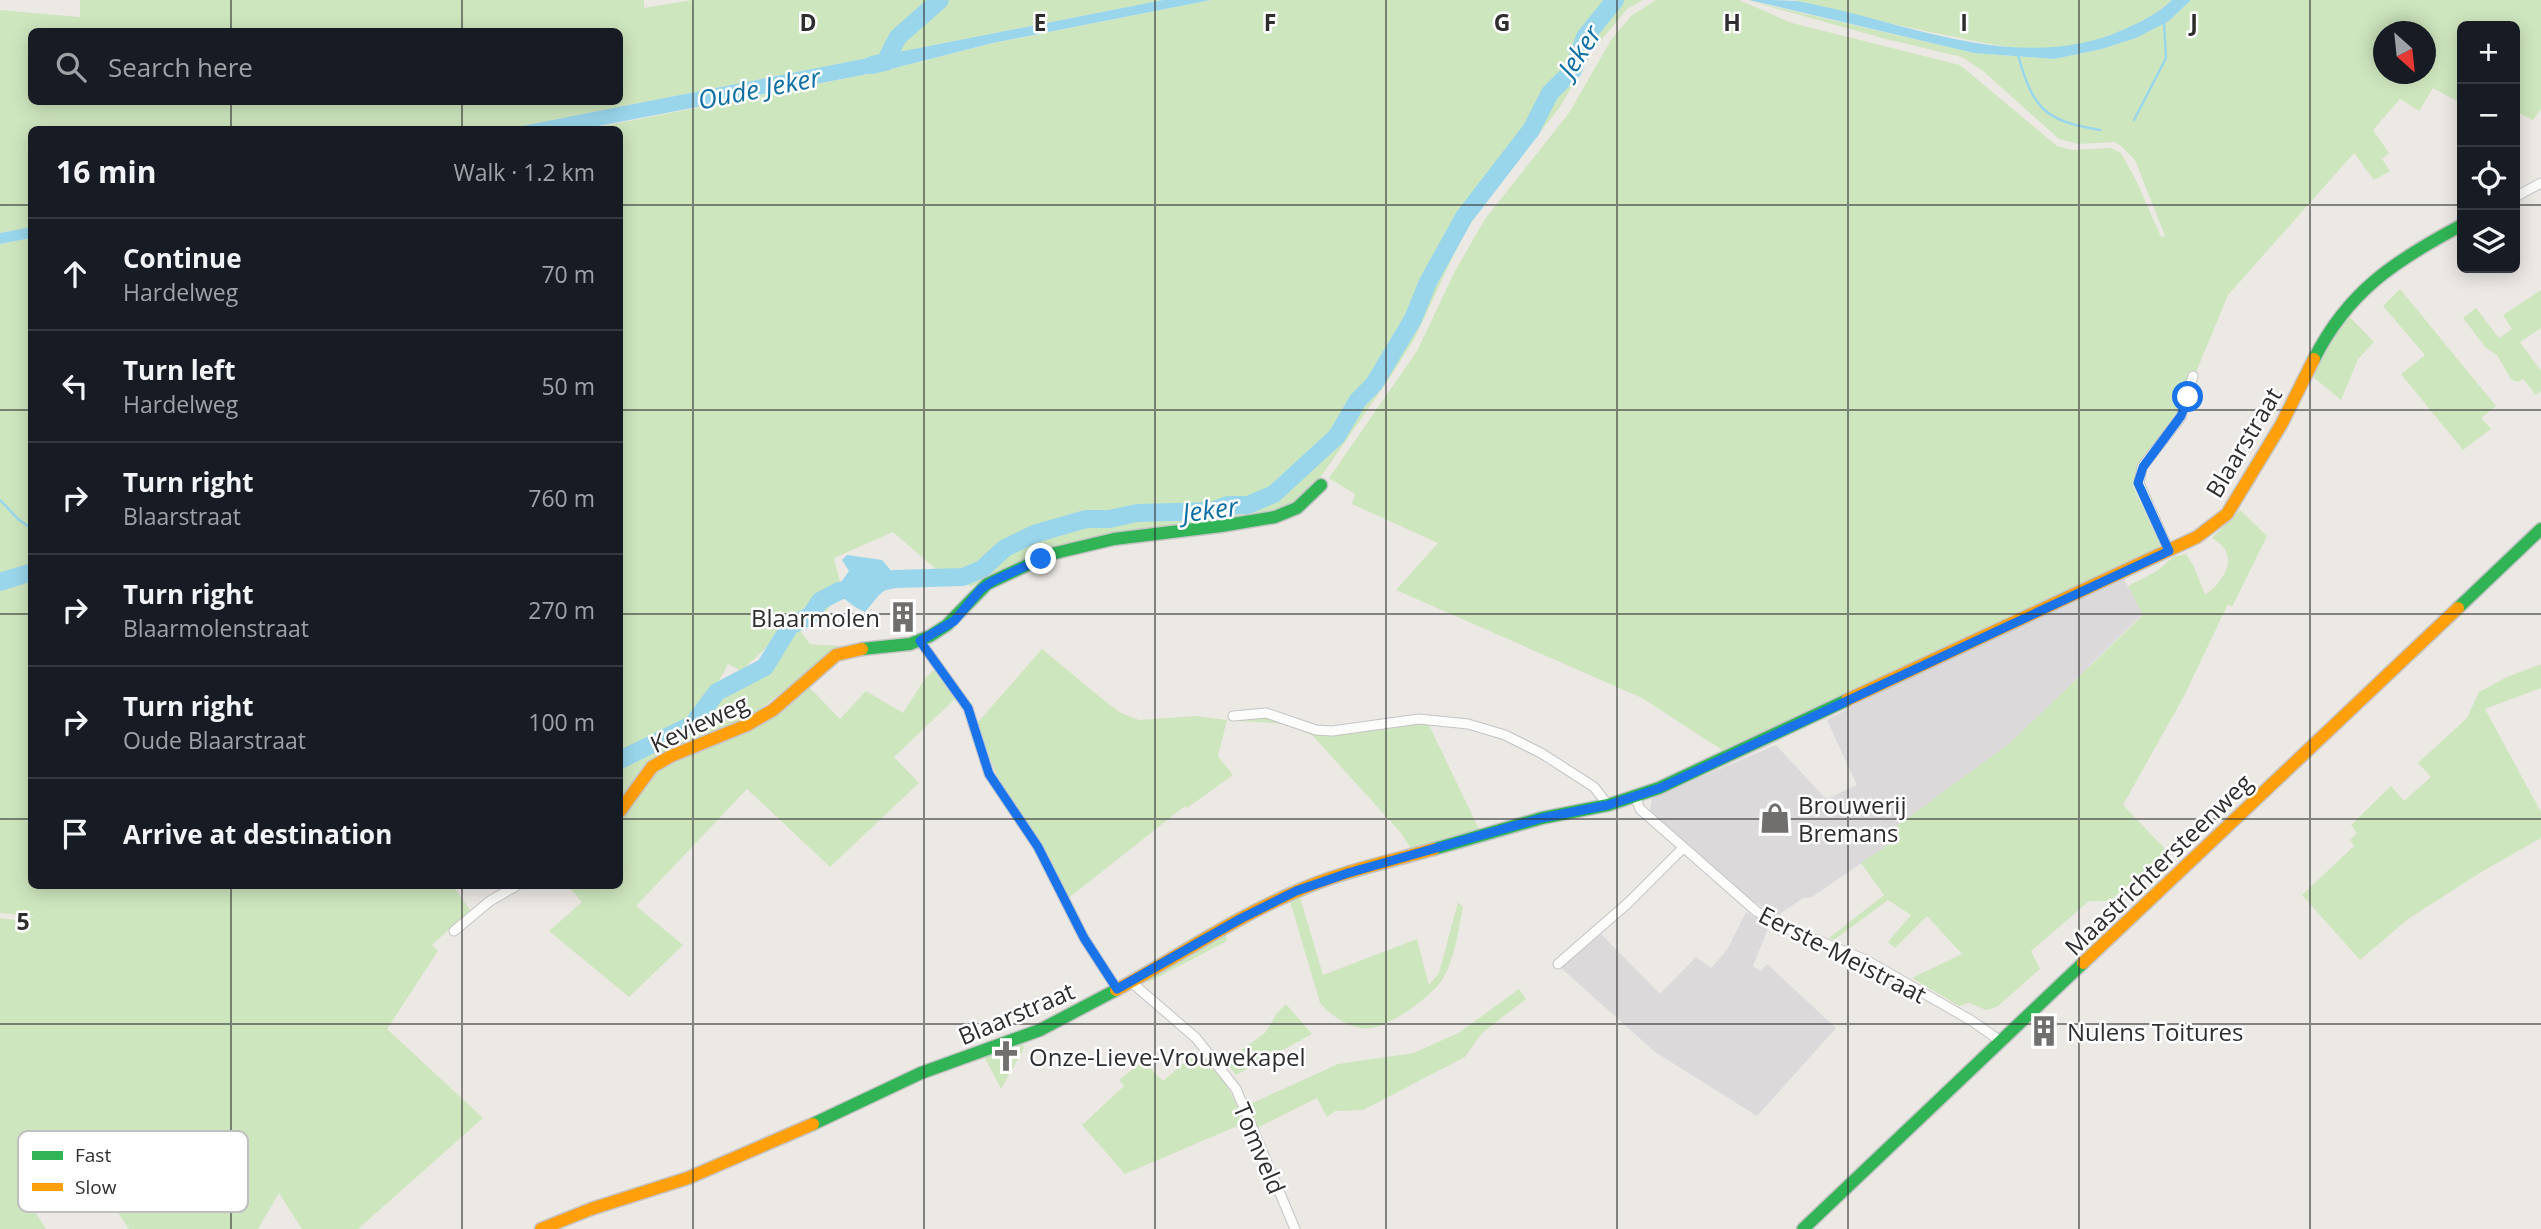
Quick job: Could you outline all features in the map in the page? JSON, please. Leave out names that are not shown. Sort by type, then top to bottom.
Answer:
[{"type":"street","points":[[2520,194],[2541,183]]},
{"type":"street","name":"Blaarstraat","points":[[541,1229],[591,1209],[688,1178],[809,1126],[921,1073],[1040,1030],[1131,982],[1240,919],[1296,891],[1348,873],[1542,818],[1608,805],[1660,788],[2169,551],[2214,526],[2227,513],[2286,415],[2330,329],[2348,304],[2373,279],[2419,248],[2457,228]]},
{"type":"street","points":[[2169,551],[2138,483],[2143,467],[2181,416],[2193,376]]},
{"type":"street","points":[[1117,989],[1084,938],[1038,847],[989,774],[968,708],[920,641],[954,621],[981,589],[993,581],[1070,547],[1139,535],[1205,529],[1291,512],[1306,502],[1321,485]]},
{"type":"street","name":"Maastrichtersteenweg","points":[[1803,1229],[2541,529]]},
{"type":"street","name":"Kevieweg","points":[[623,807],[652,767],[671,756],[747,725],[772,710],[836,655],[848,649],[920,641]]},
{"type":"street","points":[[1233,716],[1266,713],[1316,730],[1332,731],[1419,719],[1468,724],[1505,735],[1541,753],[1594,787],[1608,805]]},
{"type":"street","name":"Eerste-Meistraat","points":[[1635,796],[1640,809],[1756,911],[1777,924],[1866,960],[2002,1041]]},
{"type":"street","points":[[1558,964],[1628,902],[1683,848]]},
{"type":"street","points":[[454,931],[490,901],[511,889]]},
{"type":"street","name":"Tomveld","points":[[1131,982],[1196,1038],[1236,1089],[1294,1229]]},
{"type":"shaded area","points":[[2124,579],[2143,614],[2010,743],[1890,831],[1895,840],[1812,897],[1803,898],[1777,916],[1750,899],[1656,820],[1650,810],[1652,798],[1776,745],[1826,799],[1857,785],[1827,720],[1872,696]]},
{"type":"shaded area","points":[[1746,912],[1769,926],[1753,966],[1760,971],[1767,964],[1836,1028],[1757,1116],[1655,1052],[1560,967],[1600,933],[1660,994],[1696,957],[1711,968],[1727,950]]},
{"type":"green space","points":[[80,0],[644,0],[644,8],[692,0],[928,0],[892,34],[884,55],[522,126],[28,126],[28,228],[0,233],[0,10],[80,17]]},
{"type":"green space","points":[[946,0],[1163,0],[894,53],[916,25]]},
{"type":"green space","points":[[1211,0],[1643,0],[1627,9],[1593,50],[1560,107],[1475,215],[1415,338],[1393,373],[1313,488],[1287,509],[1023,560],[970,587],[959,572],[937,570],[893,532],[834,558],[840,582],[837,588],[831,590],[834,596],[838,595],[821,619],[800,630],[810,644],[842,646],[755,713],[655,759],[623,798],[623,126],[603,126],[883,71],[994,43]],"holes":[[[783,621],[796,630],[785,651],[767,652],[749,671],[741,686],[725,692],[708,706],[698,724],[690,722],[728,664],[741,671],[766,648]]]},
{"type":"green space","points":[[1656,0],[1739,0],[1792,23],[1960,65],[2057,146],[2072,150],[2111,148],[2121,153],[2161,237],[2165,236],[2135,160],[2115,142],[2078,144],[2059,139],[1983,71],[1962,57],[1746,0],[1974,53],[2054,59],[2102,49],[2136,38],[2169,21],[2191,0],[2541,0],[2541,109],[2533,120],[2520,114],[2520,21],[2457,21],[2457,101],[2433,88],[2419,111],[2400,99],[2373,130],[2389,153],[2382,159],[2390,171],[2374,180],[2354,153],[2228,295],[2178,416],[2136,469],[2133,486],[2162,548],[1722,750],[1642,698],[1396,590],[1438,543],[1352,504],[1355,494],[1329,478],[1417,351],[1455,271],[1485,219],[1569,113],[1611,40],[1631,16]]},
{"type":"green space","points":[[1794,0],[2172,0],[2145,20],[2096,41],[2061,48],[2033,49],[2000,46],[1935,33]]},
{"type":"green space","points":[[28,239],[28,889],[455,889],[470,910],[432,945],[438,951],[387,1029],[483,1118],[358,1229],[302,1229],[279,1193],[258,1229],[129,1229],[117,1212],[248,1212],[248,1131],[18,1131],[18,1212],[37,1212],[46,1229],[0,1229],[0,918],[16,920],[35,916],[0,913],[0,244]]},
{"type":"green space","points":[[2400,289],[2496,406],[2481,418],[2491,429],[2463,450],[2401,374],[2425,355],[2383,306]]},
{"type":"green space","points":[[2541,290],[2541,328],[2520,342],[2541,371],[2541,391],[2536,395],[2523,379],[2517,382],[2511,379],[2497,355],[2485,347],[2463,318],[2476,308],[2499,338],[2512,329],[2503,315]]},
{"type":"green space","points":[[2347,314],[2374,342],[2358,359],[2341,400],[2312,376]]},
{"type":"green space","points":[[2240,510],[2267,536],[2232,607],[2228,604],[2184,696],[2123,805],[2167,851],[2110,901],[2089,901],[2031,951],[2040,969],[1997,1007],[1986,1010],[1969,1003],[1959,1006],[1912,978],[1962,954],[1927,916],[1895,948],[1888,942],[1911,915],[1888,900],[1834,940],[1829,938],[1884,895],[1861,863],[1895,840],[1890,831],[2010,743],[2143,615],[2128,586],[2157,571],[2173,557],[2186,554],[2205,594],[2214,588],[2225,573],[2228,556],[2223,547],[2212,538]]},
{"type":"green space","points":[[1042,649],[1121,713],[1139,720],[1195,716],[1227,720],[1218,756],[1233,775],[1187,808],[1185,806],[1066,900],[1005,792],[985,746],[978,722]]},
{"type":"green space","points":[[2541,664],[2541,688],[2485,709],[2541,812],[2541,838],[2408,919],[2360,960],[2302,895],[2354,846],[2350,840],[2357,833],[2351,825],[2391,786],[2404,801],[2431,777],[2418,763],[2467,718],[2479,692],[2507,677]]},
{"type":"green space","points":[[934,670],[955,699],[894,757],[919,783],[830,867],[747,789],[636,906],[683,945],[629,997],[549,931],[582,902],[571,889],[623,889],[623,814],[650,774],[761,723],[808,686],[840,719],[866,691],[903,713],[926,677]]},
{"type":"green space","points":[[1268,716],[1316,733],[1428,723],[1479,829],[1412,850],[1401,833],[1313,736],[1288,724],[1227,720]]},
{"type":"green space","points":[[1300,897],[1323,975],[1417,939],[1429,985],[1439,973],[1458,902],[1463,907],[1456,945],[1442,980],[1427,996],[1393,1020],[1370,1028],[1355,1027],[1343,1022],[1320,1003],[1290,901]]},
{"type":"green space","points":[[1225,933],[1227,941],[1149,982],[1146,979]]},
{"type":"green space","points":[[1519,989],[1526,999],[1482,1033],[1465,1057],[1363,1110],[1335,1111],[1327,1117],[1317,1098],[1255,1129],[1248,1105],[1338,1064],[1414,1053],[1460,1032]]},
{"type":"green space","points":[[1286,1004],[1312,1034],[1236,1075],[1225,1062],[1266,1032]]},
{"type":"green space","points":[[1022,1042],[1024,1048],[1001,1089],[984,1056]]},
{"type":"green space","points":[[1198,1051],[1226,1084],[1236,1103],[1242,1124],[1125,1174],[1082,1125],[1124,1086],[1119,1080],[1143,1061],[1163,1081]]},
{"type":"water","points":[[1163,0],[1211,0],[993,43],[883,71],[599,126],[522,126]]},
{"type":"water","points":[[1749,0],[1797,1],[1962,40],[2046,48],[2087,42],[2127,28],[2156,13],[2172,0],[2191,0],[2169,21],[2136,38],[2102,49],[2054,59],[1974,53]]},
{"type":"water","points":[[28,228],[28,239],[0,244],[0,233]]},
{"type":"water","points":[[847,555],[882,560],[893,573],[894,583],[879,595],[865,612],[838,595],[834,597],[831,590],[837,588],[849,571],[842,560]]},
{"type":"water","points":[[896,573],[959,573],[959,581],[897,585]]},
{"type":"waterway","name":"Oude Jeker","points":[[872,65],[885,62],[898,37],[940,0]]},
{"type":"waterway","name":"Jeker","points":[[623,759],[693,724],[717,692],[765,667],[790,626],[810,616],[820,601],[839,591],[895,579],[963,577],[982,569],[1005,548],[1034,534],[1086,519],[1109,519],[1137,513],[1212,511],[1228,505],[1248,505],[1274,494],[1337,436],[1358,400],[1374,384],[1413,319],[1428,282],[1464,217],[1531,130],[1550,93],[1573,70],[1585,37],[1615,0]]},
{"type":"waterway","points":[[2134,120],[2166,58],[2164,22]]},
{"type":"waterway","points":[[2018,55],[2029,88],[2044,109],[2066,122],[2100,130]]},
{"type":"waterway","points":[[0,500],[28,526]]},
{"type":"waterway","name":"Jeker","points":[[0,582],[28,573]]},
{"type":"traffic: fast","points":[[2314,359],[2327,335],[2358,296],[2395,265],[2457,228]]},
{"type":"traffic: fast","points":[[862,649],[910,644],[930,636],[947,625],[987,584],[1051,554],[1114,539],[1275,517],[1297,508],[1321,485]]},
{"type":"traffic: fast","points":[[2458,608],[2541,529]]},
{"type":"traffic: fast","points":[[1434,849],[1542,818],[1608,805],[1659,788],[1847,700]]},
{"type":"traffic: fast","points":[[1803,1229],[2083,963]]},
{"type":"traffic: fast","points":[[813,1124],[921,1073],[1040,1030],[1116,990]]},
{"type":"traffic: slow","points":[[1847,700],[2197,537],[2227,514],[2281,425],[2314,359]]},
{"type":"traffic: slow","points":[[2083,963],[2458,608]]},
{"type":"traffic: slow","points":[[623,807],[652,767],[671,756],[747,725],[773,710],[836,655],[862,649]]},
{"type":"traffic: slow","points":[[1116,990],[1226,926],[1295,892],[1346,873],[1434,849]]},
{"type":"traffic: slow","points":[[541,1229],[591,1209],[688,1178],[813,1124]]},
{"type":"place","name":"Blaarmolen","points":[[903,617]]},
{"type":"place","name":"Brouwerij Bremans","points":[[1775,818]]},
{"type":"place","name":"Nulens Toitures","points":[[2044,1031]]},
{"type":"place","name":"Onze-Lieve-Vrouwekapel","points":[[1006,1056]]},
{"type":"route","points":[[1041,559],[981,589],[954,621],[920,641],[968,708],[989,774],[1038,847],[1084,938],[1117,989],[1240,919],[1296,891],[1348,873],[1542,818],[1608,805],[1660,788],[2169,551],[2138,483],[2143,467],[2181,416],[2188,397]]}]
